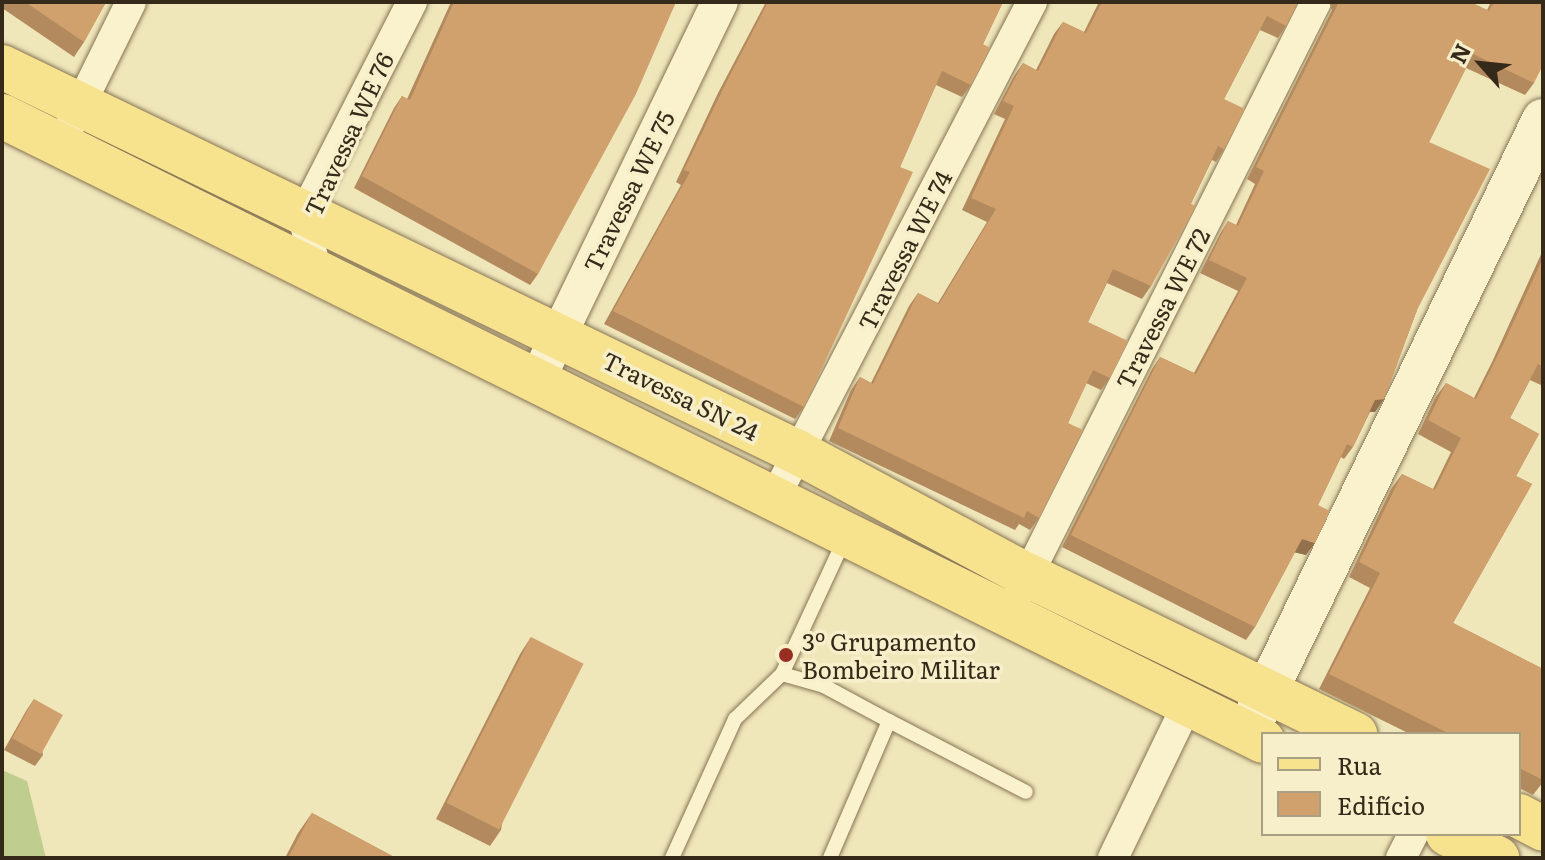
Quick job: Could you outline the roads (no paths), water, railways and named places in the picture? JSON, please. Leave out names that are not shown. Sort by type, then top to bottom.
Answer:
[{"type":"main road","name":"Travessa SN 24","points":[[2,67],[81,103],[303,216],[557,334],[799,453],[1027,575],[1351,732]]},
{"type":"main road","name":"Travessa SN 24","points":[[2,116],[1255,737]]},
{"type":"main road","points":[[1255,737],[1267,691],[1543,120]]},
{"type":"main road","points":[[1452,836],[1497,858]]},
{"type":"street","points":[[62,144],[131,2]]},
{"type":"street","name":"Travessa WE 76","points":[[316,269],[303,216],[412,2]]},
{"type":"street","name":"Travessa WE 75","points":[[537,380],[720,2]]},
{"type":"street","name":"Travessa WE 74","points":[[775,497],[1032,2]]},
{"type":"street","name":"Travessa WE 72","points":[[1010,614],[1316,2]]},
{"type":"street","points":[[1113,858],[1188,703]]},
{"type":"street","points":[[1401,858],[1412,836]]},
{"type":"lane","points":[[672,858],[735,719],[782,674],[847,533]]},
{"type":"lane","points":[[782,674],[824,686],[1026,792]]},
{"type":"lane","points":[[830,858],[889,721]]},
{"type":"place","name":"3º Grupamento Bombeiro Militar","points":[[786,655]]}]
